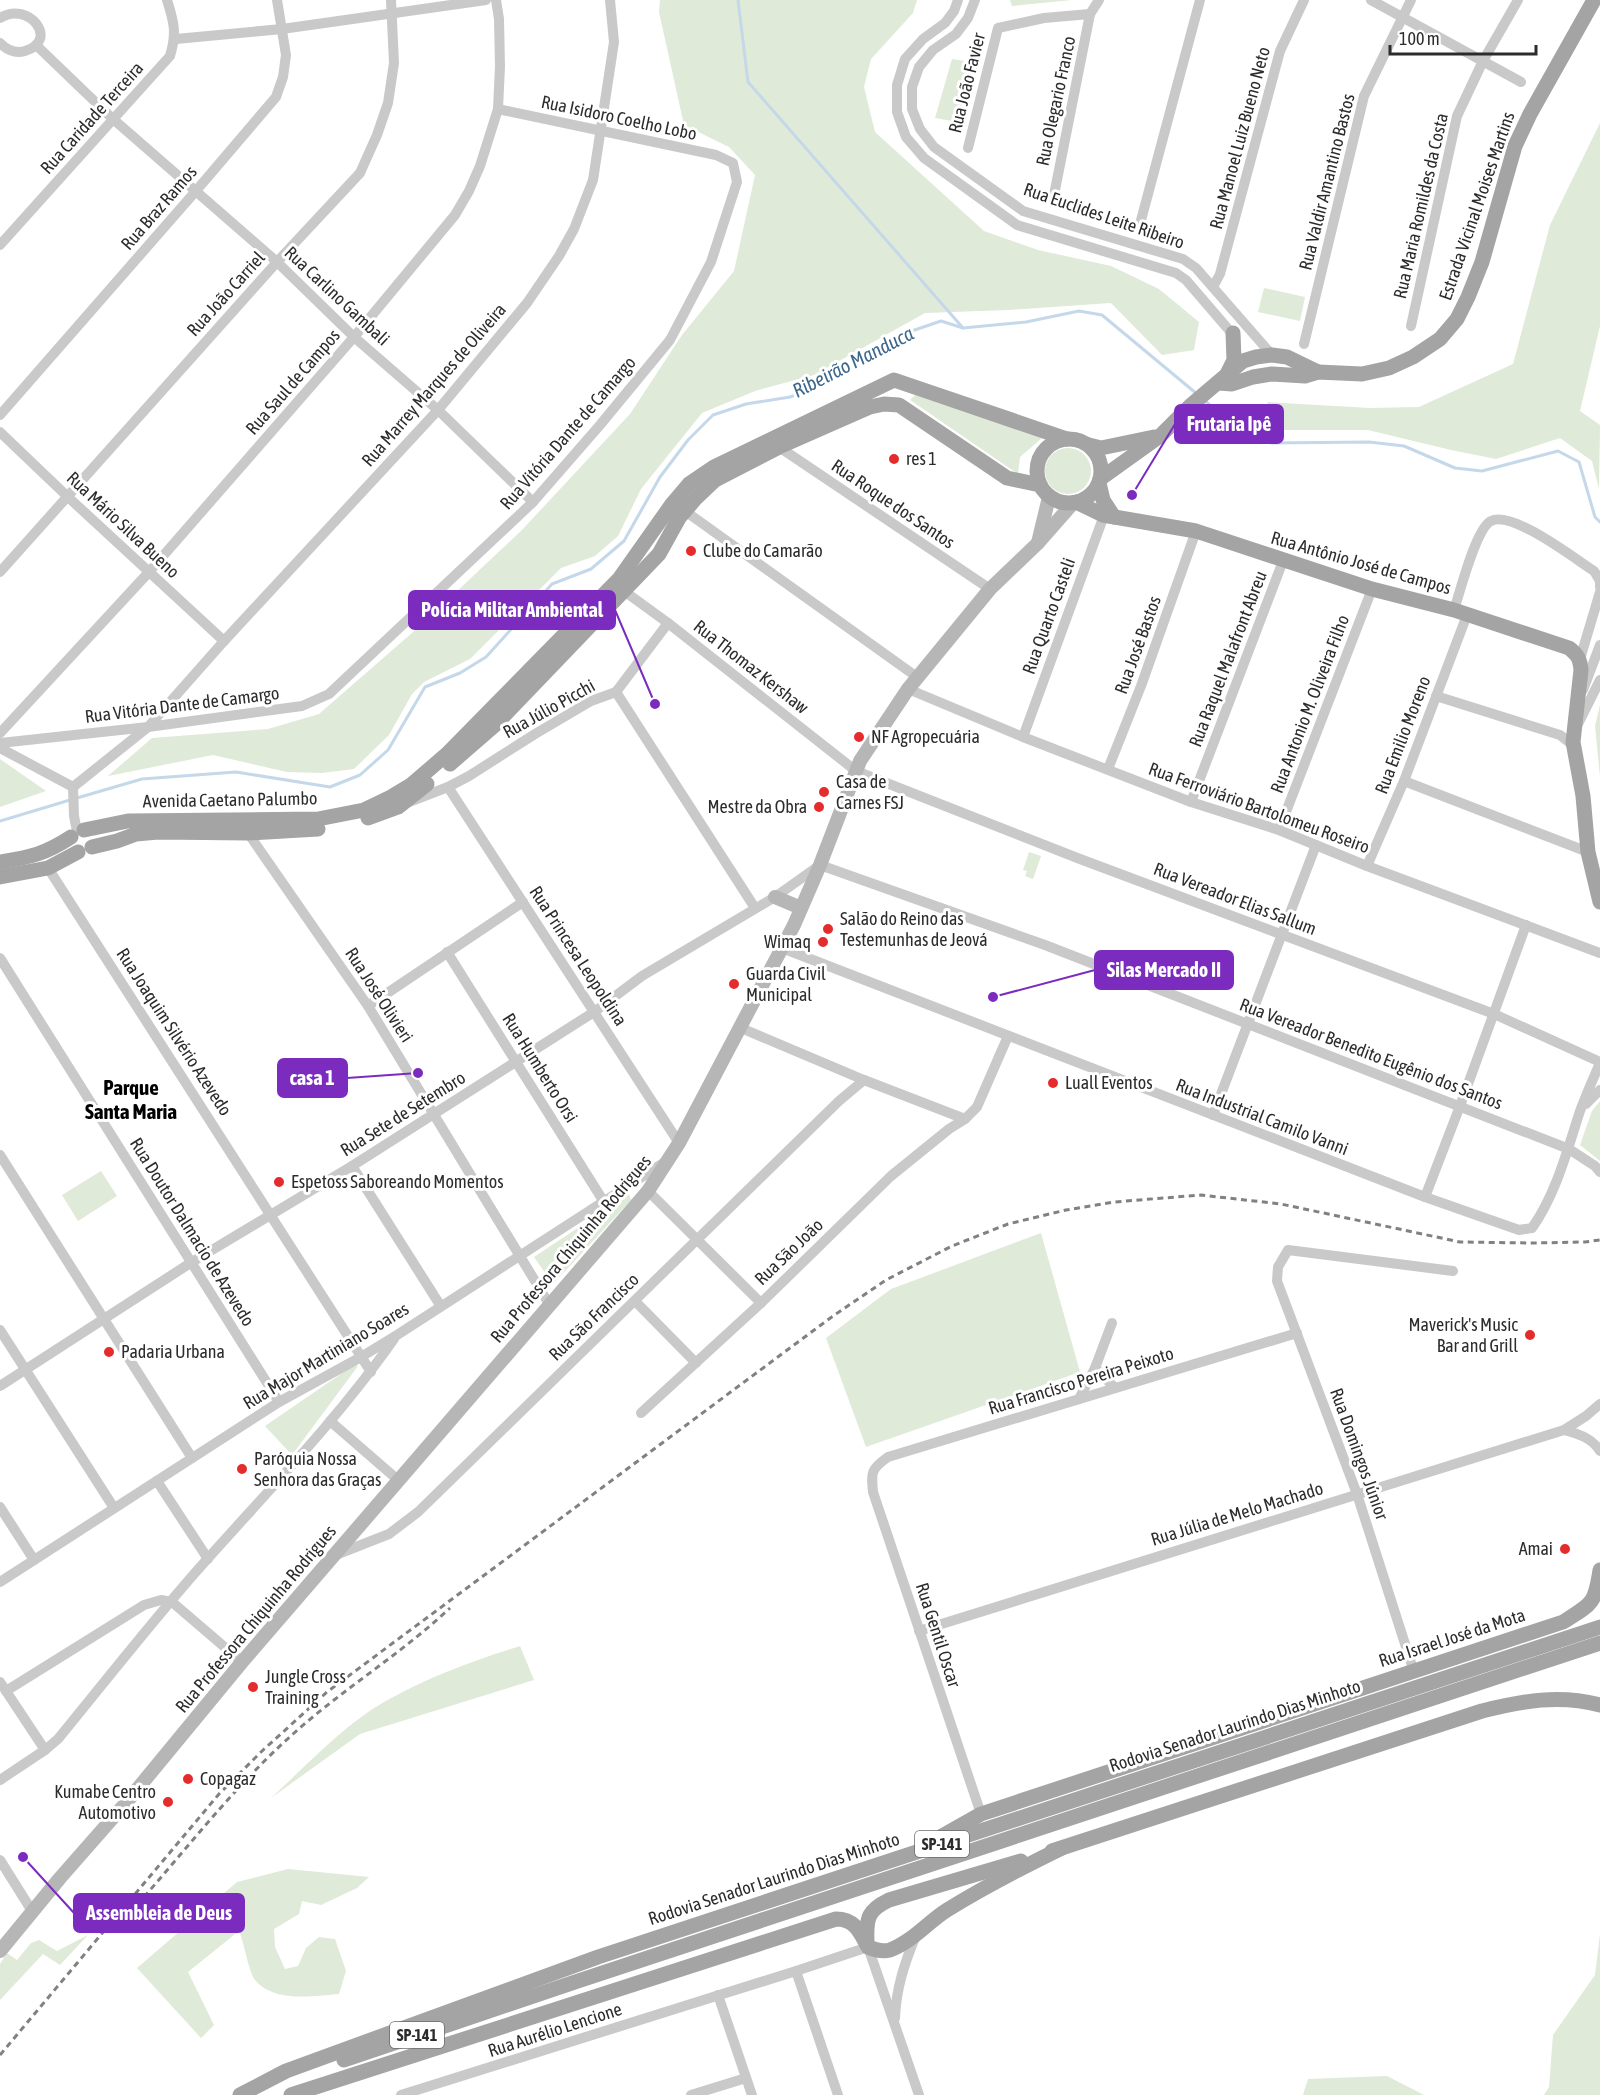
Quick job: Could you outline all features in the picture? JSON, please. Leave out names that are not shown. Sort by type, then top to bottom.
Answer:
[{"type":"main road","name":"Estrada Vicinal Moises Martins","points":[[1220,380],[1232,384],[1272,374],[1305,376],[1318,372],[1362,374],[1389,368],[1413,357],[1440,339],[1457,320],[1482,262],[1515,146],[1530,114],[1594,0]]},
{"type":"main road","points":[[1160,436],[1101,448],[1080,440],[1059,440],[1042,454],[1037,464],[1037,475],[1045,491],[1065,503],[1086,498],[1099,481],[1160,436],[1220,380],[1234,360],[1233,333]]},
{"type":"main road","name":"Estrada Vicinal Moises Martins","points":[[1220,380],[1243,361],[1272,355],[1287,357],[1318,372]]},
{"type":"main road","points":[[1272,355],[1275,364],[1272,374]]},
{"type":"main road","points":[[1243,361],[1253,377]]},
{"type":"main road","name":"Avenida Caetano Palumbo","points":[[0,862],[33,857],[52,850],[77,828],[128,821],[318,819],[364,810],[391,797],[411,785],[447,754],[619,579],[672,504],[689,484],[714,467],[894,380],[1067,439]]},
{"type":"main road","name":"Avenida Caetano Palumbo","points":[[0,877],[48,868],[85,849],[136,834],[158,832],[248,833],[328,827],[361,821],[398,807],[419,792],[496,724],[659,554],[685,511],[715,480],[779,447],[870,407],[884,404],[899,405],[1007,478],[1045,491]]},
{"type":"main road","points":[[1089,445],[1099,460],[1099,481],[1108,513]]},
{"type":"main road","points":[[1038,543],[1045,491]]},
{"type":"main road","name":"Rua Professora Chiquinha Rodrigues","points":[[0,1950],[242,1662],[648,1191],[679,1143],[782,948],[820,865],[860,761],[917,677],[990,589],[1038,543],[1075,502]]},
{"type":"main road","name":"Rua Antônio José de Campos","points":[[1075,502],[1108,513],[1196,531],[1372,589],[1460,613],[1569,648],[1576,653],[1580,665]]},
{"type":"main road","points":[[1580,665],[1574,739],[1583,796],[1588,852],[1600,902]]},
{"type":"main road","points":[[77,828],[93,837],[85,849],[71,844],[77,828]]},
{"type":"main road","points":[[775,897],[801,908]]},
{"type":"main road","name":"Rua Israel José da Mota","points":[[905,1856],[981,1814],[1563,1622],[1586,1608],[1596,1595],[1600,1570]]},
{"type":"main road","name":"Rodovia Senador Laurindo Dias Minhoto","points":[[240,2095],[286,2071],[573,1965],[1600,1627]]},
{"type":"main road","name":"Rodovia Senador Laurindo Dias Minhoto","points":[[259,2095],[290,2078],[1600,1643]]},
{"type":"main road","name":"SP-141","points":[[868,1947],[866,1922],[877,1906],[889,1900],[1062,1848],[1482,1711],[1522,1701],[1554,1698],[1581,1700],[1600,1705]]},
{"type":"main road","name":"SP-141","points":[[291,2095],[836,1919],[850,1921],[858,1928],[868,1947],[882,1951],[888,1950],[906,1941],[947,1910],[1062,1848]]},
{"type":"street","points":[[167,0],[176,39],[282,29],[486,0]]},
{"type":"street","name":"Rua Braz Ramos","points":[[0,415],[276,97],[283,77],[286,55],[277,0]]},
{"type":"street","name":"Rua João Carriel","points":[[0,572],[277,262],[360,173],[388,103],[394,63],[391,0]]},
{"type":"street","name":"Rua Saul de Campos","points":[[0,733],[149,572],[354,337],[455,215],[480,166],[498,110],[500,66],[499,19],[496,0]]},
{"type":"street","name":"Rua Marrey Marques de Oliveira","points":[[73,790],[148,727],[224,640],[438,410],[527,303],[559,256],[574,229],[593,180],[614,42],[610,0]]},
{"type":"street","name":"Rua Euclides Leite Ribeiro","points":[[958,0],[954,11],[945,23],[923,39],[906,59],[897,85],[897,112],[906,137],[924,158],[1017,225],[1176,273],[1194,288],[1233,333],[1243,361]]},
{"type":"street","name":"Rua Euclides Leite Ribeiro","points":[[975,0],[968,18],[956,34],[933,50],[919,67],[912,87],[912,109],[920,129],[934,147],[1023,211],[1183,259],[1196,268],[1272,355]]},
{"type":"street","points":[[1090,14],[1099,0]]},
{"type":"street","points":[[1140,224],[1200,0]]},
{"type":"street","name":"Rua Manoel Luiz Bueno Neto","points":[[1213,287],[1220,274],[1280,51],[1304,0]]},
{"type":"street","points":[[1371,0],[1521,82]]},
{"type":"street","name":"Rua Valdir Amantino Bastos","points":[[1304,344],[1364,96],[1411,0]]},
{"type":"street","name":"Rua Maria Romildes da Costa","points":[[1411,326],[1457,116],[1483,61],[1518,0]]},
{"type":"street","points":[[0,18],[13,4],[27,10],[37,18],[40,32],[36,45],[22,52],[7,50],[0,44]]},
{"type":"street","name":"Rua João Favier","points":[[968,148],[998,27],[1044,18],[1090,14]]},
{"type":"street","name":"Rua Olegario Franco","points":[[1054,195],[1090,14]]},
{"type":"street","name":"Rua Caridade Terceira","points":[[0,245],[170,56],[176,39]]},
{"type":"street","name":"Rua Carlino Gambali","points":[[36,45],[113,119],[277,262],[354,337],[438,410],[532,502]]},
{"type":"street","name":"Rua Isidoro Coelho Lobo","points":[[498,110],[716,155],[733,162]]},
{"type":"street","name":"Rua Vitória Dante de Camargo","points":[[0,743],[148,727],[302,706],[329,694],[532,502],[600,425],[670,340],[711,262],[737,182],[733,162]]},
{"type":"street","points":[[1035,230],[1039,216]]},
{"type":"street","points":[[1194,288],[1197,281],[1205,278]]},
{"type":"street","points":[[1210,307],[1218,304],[1222,297]]},
{"type":"street","name":"Rua Mário Silva Bueno","points":[[0,432],[224,640]]},
{"type":"street","name":"Rua Roque dos Santos","points":[[779,447],[990,589]]},
{"type":"street","points":[[685,511],[917,677]]},
{"type":"street","name":"Rua Quarto Casteli","points":[[1023,737],[1108,513]]},
{"type":"street","name":"Rua Emilio Moreno","points":[[1367,866],[1404,781],[1436,696],[1479,536],[1490,521],[1496,519],[1520,524],[1594,571],[1600,581],[1600,587]]},
{"type":"street","name":"Rua José Bastos","points":[[1108,769],[1141,686],[1196,531]]},
{"type":"street","name":"Rua Raquel Malafront Abreu","points":[[1191,802],[1283,561]]},
{"type":"street","name":"Rua Antonio M. Oliveira Filho","points":[[1279,830],[1372,589]]},
{"type":"street","name":"Rua Thomaz Kershaw","points":[[624,591],[669,623],[856,771]]},
{"type":"street","points":[[1580,665],[1600,592]]},
{"type":"street","points":[[616,692],[669,623]]},
{"type":"street","points":[[1578,701],[1600,645]]},
{"type":"street","points":[[1436,696],[1574,739],[1600,680]]},
{"type":"street","name":"Rua Ferroviário Bartolomeu Roseiro","points":[[908,689],[1023,737],[1191,802],[1279,830],[1367,866],[1600,953]]},
{"type":"street","name":"Rua Júlio Picchi","points":[[398,807],[448,787],[591,701],[616,692],[755,908]]},
{"type":"street","points":[[0,748],[73,790],[77,828]]},
{"type":"street","name":"Rua Vereador Elias Sallum","points":[[856,771],[1080,859],[1494,1014],[1600,1062]]},
{"type":"street","points":[[1404,781],[1588,852]]},
{"type":"street","name":"Rua Princesa Leopoldina","points":[[448,787],[679,1143]]},
{"type":"street","name":"Rua José Olivieri","points":[[248,833],[368,1005],[549,1304]]},
{"type":"street","points":[[1213,1115],[1316,845]]},
{"type":"street","name":"Rua Sete de Setembro","points":[[0,1386],[192,1262],[352,1166],[594,1012],[642,976],[775,897],[820,865]]},
{"type":"street","name":"Rua Vereador Benedito Eugênio dos Santos","points":[[820,865],[1045,945],[1569,1149],[1595,1166],[1600,1172]]},
{"type":"street","name":"Rua Joaquim Silvério Azevedo","points":[[48,868],[371,1372]]},
{"type":"street","points":[[368,1005],[524,902]]},
{"type":"street","points":[[1425,1197],[1526,925]]},
{"type":"street","name":"Rua Industrial Camilo Vanni","points":[[782,948],[1425,1197],[1519,1230],[1532,1228],[1542,1213],[1569,1149]]},
{"type":"street","name":"Rua Humberto Orsi","points":[[447,952],[604,1202]]},
{"type":"street","name":"Rua Doutor Dalmacio de Azevedo","points":[[0,958],[279,1402]]},
{"type":"street","points":[[741,1028],[864,1080],[965,1119]]},
{"type":"street","name":"Rua São João","points":[[641,1413],[761,1303],[891,1176],[965,1119],[977,1107],[1008,1036]]},
{"type":"street","points":[[1569,1149],[1581,1108],[1600,1062]]},
{"type":"street","name":"Rua São Francisco","points":[[333,1556],[389,1533],[418,1512],[839,1101],[864,1080]]},
{"type":"street","points":[[1581,1108],[1600,1090]]},
{"type":"street","points":[[0,1155],[192,1458]]},
{"type":"street","name":"Rua Major Martiniano Soares","points":[[0,1582],[279,1402],[397,1335],[670,1158]]},
{"type":"street","points":[[352,1166],[440,1305]]},
{"type":"street","points":[[648,1191],[761,1303]]},
{"type":"street","name":"Rua Domingos Júnior","points":[[1414,1672],[1357,1494],[1277,1281],[1278,1267],[1288,1250],[1453,1272]]},
{"type":"street","points":[[635,1300],[696,1363]]},
{"type":"street","points":[[1078,1399],[1095,1368],[1112,1323]]},
{"type":"street","points":[[0,1330],[114,1508]]},
{"type":"street","name":"Rua Francisco Pereira Peixoto","points":[[876,1466],[888,1457],[1297,1333]]},
{"type":"street","points":[[0,1780],[58,1739],[208,1559],[330,1421],[371,1372],[397,1335]]},
{"type":"street","points":[[1095,1368],[1115,1388]]},
{"type":"street","name":"Rua Júlia de Melo Machado","points":[[919,1631],[1564,1430],[1600,1404]]},
{"type":"street","points":[[330,1421],[398,1480]]},
{"type":"street","points":[[1564,1430],[1588,1438],[1600,1451]]},
{"type":"street","name":"Rua Gentil Oscar","points":[[876,1466],[872,1474],[873,1492],[981,1814]]},
{"type":"street","points":[[157,1481],[208,1559]]},
{"type":"street","points":[[0,1507],[34,1560]]},
{"type":"street","points":[[45,1750],[3,1686],[144,1605],[161,1600],[172,1602],[242,1662]]},
{"type":"street","points":[[0,1860],[32,1911]]},
{"type":"street","points":[[894,2024],[896,1998],[903,1970],[918,1931]]},
{"type":"street","points":[[868,1947],[919,2095]]},
{"type":"street","name":"Rua Aurélio Lencione","points":[[401,2095],[428,2091],[868,1947]]},
{"type":"street","points":[[796,1971],[838,2095]]},
{"type":"street","points":[[718,1995],[752,2095]]},
{"type":"street","points":[[691,2095],[746,2078]]},
{"type":"green space","points":[[660,0],[917,0],[913,13],[871,59],[864,87],[875,132],[984,231],[1038,250],[1111,266],[1159,289],[1199,322],[1194,350],[1162,355],[1111,303],[925,313],[814,375],[755,391],[702,413],[641,489],[618,536],[595,556],[561,568],[470,659],[424,682],[412,694],[389,735],[354,769],[322,773],[287,772],[213,755],[108,776],[152,738],[268,729],[319,714],[420,626],[521,531],[630,414],[682,335],[734,271],[755,175],[729,147],[684,125],[659,12]]},
{"type":"green space","points":[[1010,0],[1072,0],[1012,6]]},
{"type":"green space","points":[[952,59],[978,63],[963,123],[935,118]]},
{"type":"green space","points":[[1600,123],[1600,326],[1580,411],[1600,425],[1599,489],[1592,461],[1560,438],[1496,459],[1368,430],[1279,430],[1267,402],[1369,408],[1419,407],[1513,364],[1550,225]]},
{"type":"green space","points":[[1264,288],[1305,297],[1300,321],[1258,312]]},
{"type":"green space","points":[[915,395],[1042,438],[1020,457],[1018,474],[910,400]]},
{"type":"green space","points":[[1068,448],[1084,455],[1091,471],[1084,487],[1068,494],[1052,487],[1045,471],[1052,455]]},
{"type":"green space","points":[[1600,705],[1600,777],[1595,726]]},
{"type":"green space","points":[[0,759],[46,791],[0,807]]},
{"type":"green space","points":[[1029,852],[1041,856],[1033,879],[1025,876],[1027,871],[1023,870]]},
{"type":"green space","points":[[1600,1101],[1600,1161],[1580,1145],[1592,1111]]},
{"type":"green space","points":[[101,1171],[117,1196],[78,1221],[62,1195]]},
{"type":"green space","points":[[629,1194],[631,1200],[553,1284],[534,1257]]},
{"type":"green space","points":[[1041,1233],[1080,1372],[866,1447],[826,1338],[891,1289]]},
{"type":"green space","points":[[354,1365],[358,1366],[292,1455],[265,1426]]},
{"type":"green space","points":[[520,1646],[534,1680],[360,1734],[271,1798],[340,1734],[369,1711],[450,1670]]},
{"type":"green space","points":[[288,1869],[369,1877],[357,1888],[321,1905],[302,1901],[299,1914],[274,1929],[275,1947],[285,1969],[298,1966],[306,1948],[319,1937],[335,1939],[346,1971],[339,1994],[306,1997],[283,1995],[263,1987],[253,1976],[239,1931],[188,1972],[214,2025],[201,2038],[137,1968],[237,1882]]},
{"type":"green space","points":[[1600,1934],[1600,2095],[1544,2095],[1549,2087],[1553,2035],[1595,1975]]},
{"type":"green space","points":[[88,1935],[60,1965],[43,1954],[0,2000],[0,1964],[7,1953],[17,1960],[31,1943],[39,1940],[57,1951]]},
{"type":"green space","points":[[1387,2076],[1424,2095],[1303,2095],[1308,2079]]},
{"type":"waterway","points":[[738,0],[748,82],[963,328]]},
{"type":"waterway","name":"Ribeirão Manduca","points":[[77,798],[142,779],[236,772],[330,787],[360,775],[388,750],[425,687],[460,673],[486,657],[552,584],[591,569],[624,541],[660,477],[688,440],[713,415],[746,404],[790,397],[806,391],[903,334],[941,321],[963,328],[1026,322],[1079,311],[1102,315],[1197,394]]},
{"type":"waterway","name":"Ribeirão Manduca","points":[[1204,400],[1231,423],[1271,443],[1369,442],[1404,446],[1455,468],[1482,471],[1558,451],[1579,462],[1595,517],[1600,522]]},
{"type":"waterway","name":"Ribeirão Manduca","points":[[0,821],[70,800]]},
{"type":"railway","points":[[0,2055],[219,1794],[327,1692],[833,1316],[886,1280],[952,1246],[1008,1224],[1066,1210],[1114,1202],[1201,1195],[1281,1204],[1460,1242],[1532,1243],[1600,1240]]},
{"type":"railway","points":[[144,1897],[253,1772],[293,1734],[412,1641],[450,1608]]},
{"type":"place","name":"res 1","points":[[894,459]]},
{"type":"place","name":"Frutaria Ipê","points":[[1132,495]]},
{"type":"place","name":"Clube do Camarão","points":[[691,551]]},
{"type":"place","name":"Polícia Militar Ambiental","points":[[655,704]]},
{"type":"place","name":"NF Agropecuária","points":[[859,737]]},
{"type":"place","name":"Casa de Carnes FSJ","points":[[824,792]]},
{"type":"place","name":"Mestre da Obra","points":[[819,807]]},
{"type":"place","name":"Salão do Reino das Testemunhas de Jeová","points":[[828,929]]},
{"type":"place","name":"Wimaq","points":[[823,942]]},
{"type":"place","name":"Guarda Civil Municipal","points":[[734,984]]},
{"type":"place","name":"Silas Mercado II","points":[[993,997]]},
{"type":"place","name":"casa 1","points":[[418,1073]]},
{"type":"place","name":"Luall Eventos","points":[[1053,1083]]},
{"type":"place","name":"Espetoss Saboreando Momentos","points":[[279,1182]]},
{"type":"place","name":"Maverick's Music Bar and Grill","points":[[1530,1335]]},
{"type":"place","name":"Padaria Urbana","points":[[109,1352]]},
{"type":"place","name":"Paróquia Nossa Senhora das Graças","points":[[242,1469]]},
{"type":"place","name":"Amai","points":[[1565,1549]]},
{"type":"place","name":"Jungle Cross Training","points":[[253,1687]]},
{"type":"place","name":"Copagaz","points":[[188,1779]]},
{"type":"place","name":"Kumabe Centro Automotivo","points":[[168,1802]]},
{"type":"place","name":"Assembleia de Deus","points":[[23,1857]]},
{"type":"district","name":"Parque Santa Maria","points":[[131,1100]]}]
